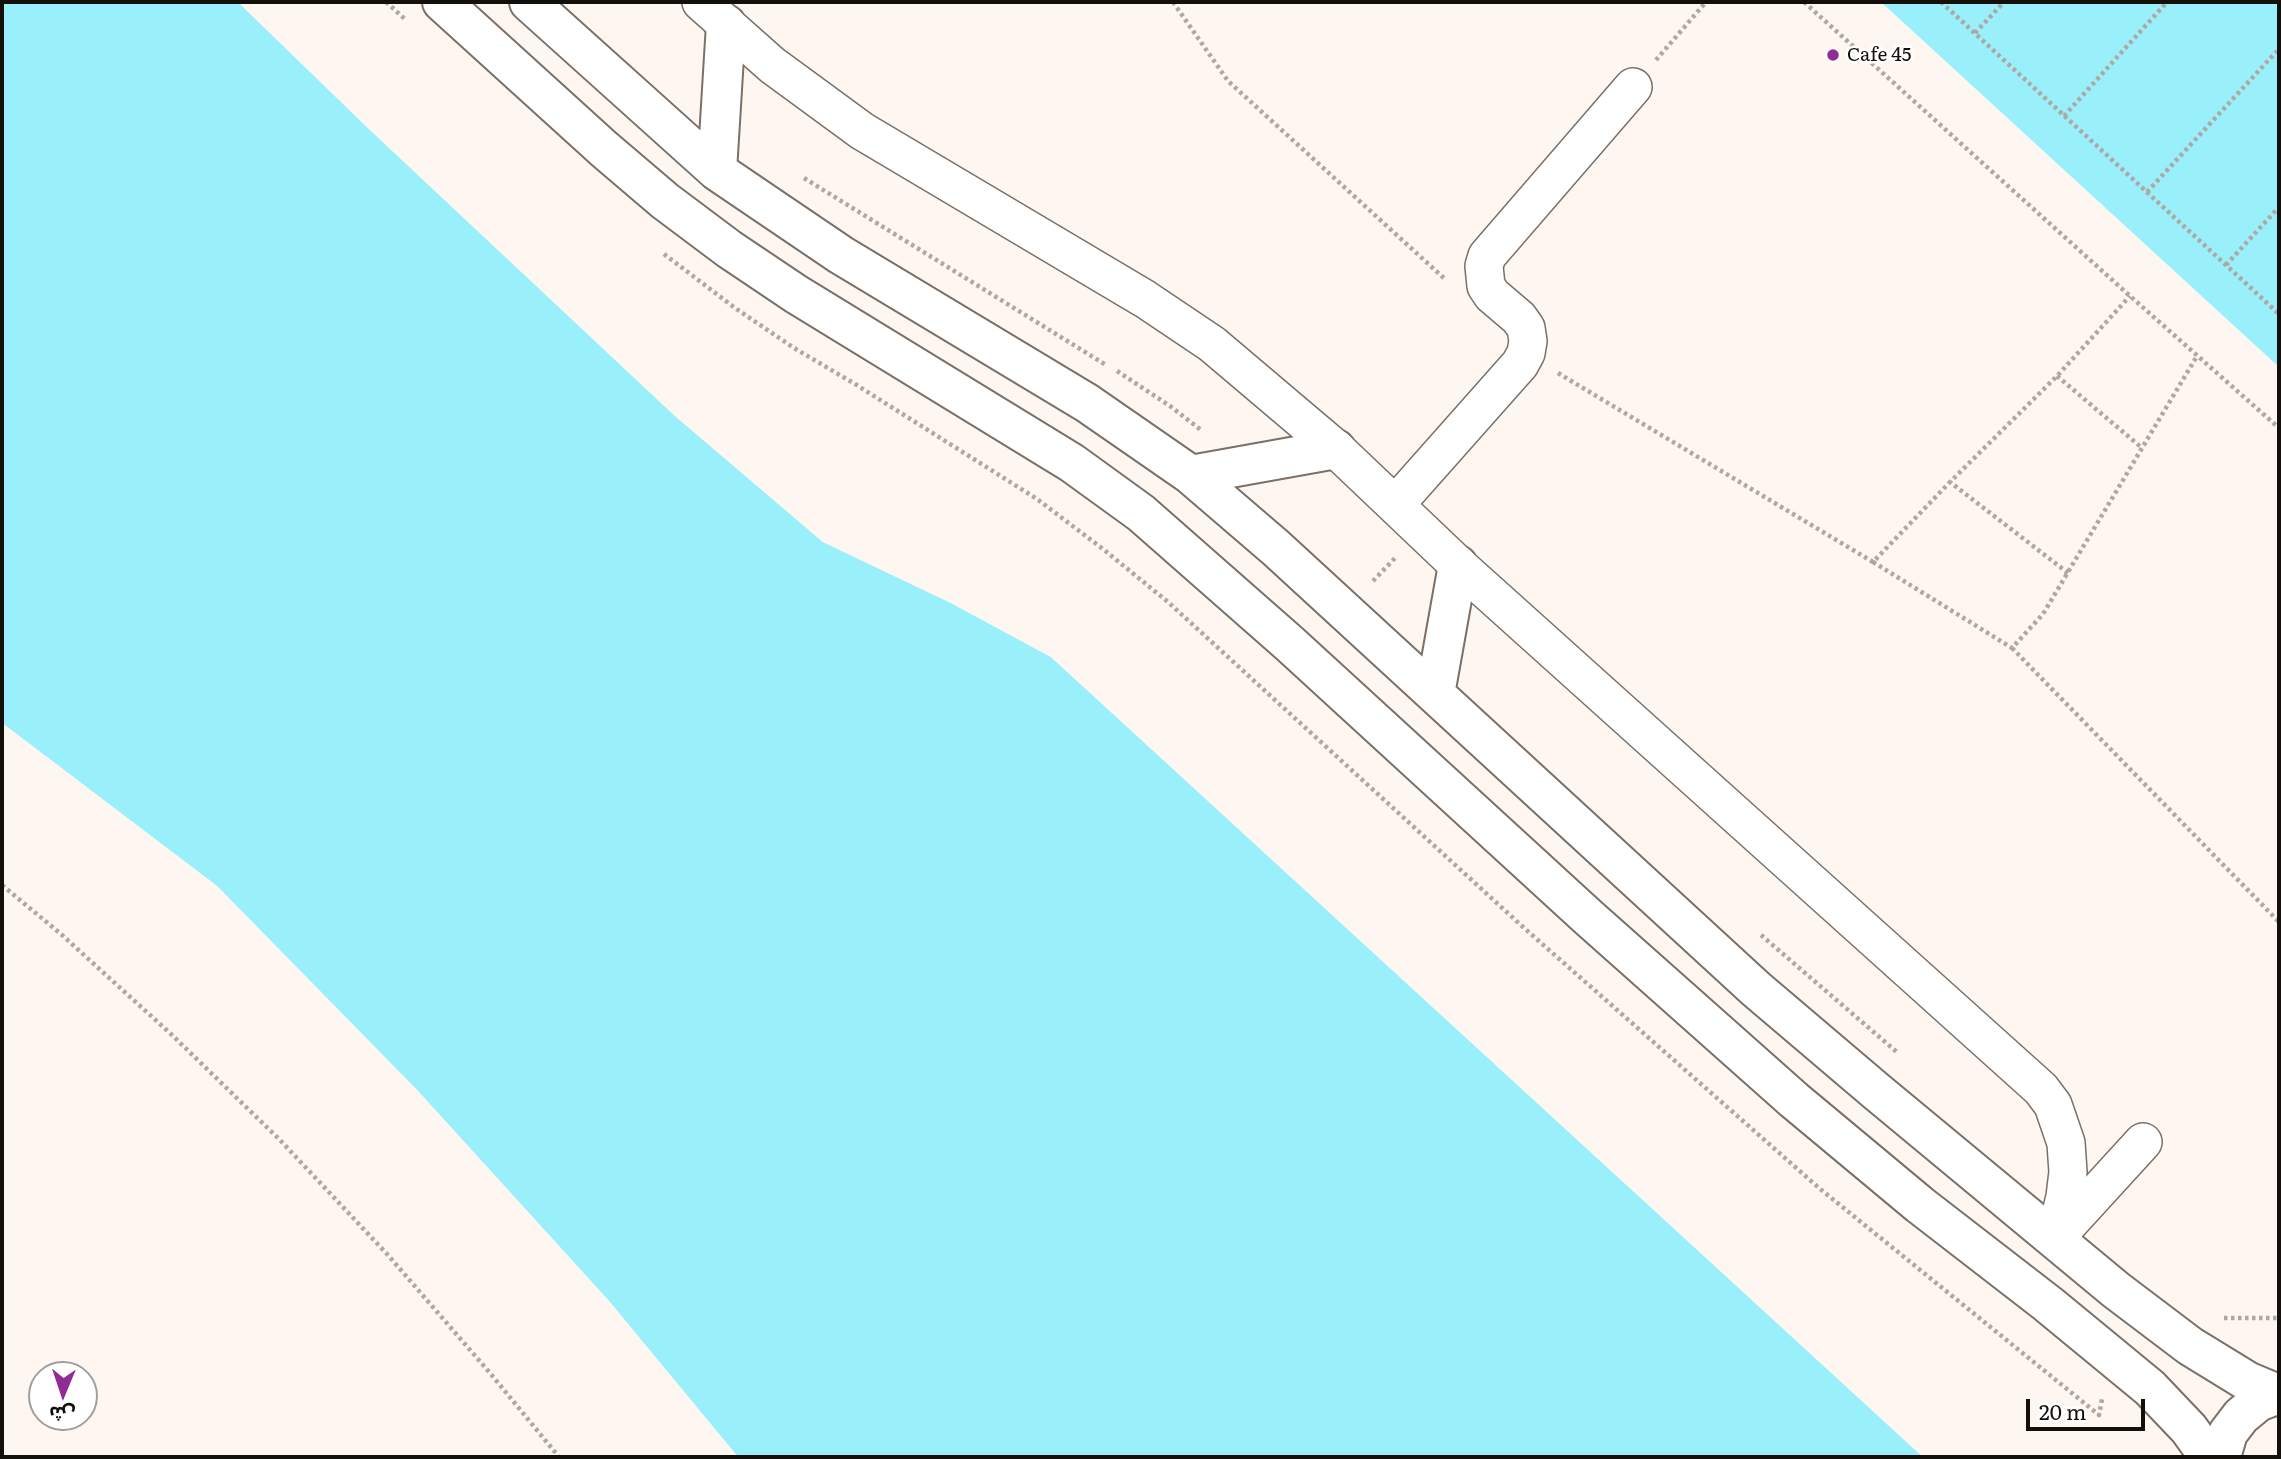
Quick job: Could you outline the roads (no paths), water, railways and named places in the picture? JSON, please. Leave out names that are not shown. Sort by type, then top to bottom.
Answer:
[{"type":"street","points":[[442,2],[604,149],[665,201],[729,249],[796,294],[1072,463],[1141,513],[1290,643],[1588,917],[1794,1100],[1920,1205],[2048,1304],[2150,1388],[2189,1429],[2208,1457]]},
{"type":"street","points":[[529,2],[717,171],[841,255],[1087,403],[1191,475],[1276,548],[1756,989],[1886,1100],[2116,1290],[2190,1346],[2247,1381],[2279,1394]]},
{"type":"street","points":[[714,13],[717,171]]},
{"type":"street","points":[[714,13],[772,65],[862,131],[1145,299],[1212,344],[1336,449],[1458,565],[2042,1089],[2053,1105],[2066,1143],[2068,1172],[2055,1238]]},
{"type":"street","points":[[1395,505],[1520,364],[1526,353],[1526,328],[1486,286],[1484,266],[1487,256],[1633,87]]},
{"type":"street","points":[[1191,475],[1336,449]]},
{"type":"street","points":[[1435,694],[1458,565]]},
{"type":"street","points":[[2055,1238],[2143,1142]]},
{"type":"street","points":[[2221,1457],[2228,1433],[2241,1416],[2258,1402],[2279,1394]]},
{"type":"water","points":[[2,2],[238,2],[370,130],[675,416],[823,542],[951,603],[1051,657],[1923,1457],[738,1457],[609,1301],[417,1090],[217,886],[2,723]]},
{"type":"water","points":[[1881,2],[2279,2],[2279,367]]},
{"type":"place","name":"Cafe 45","points":[[1833,55]]}]
